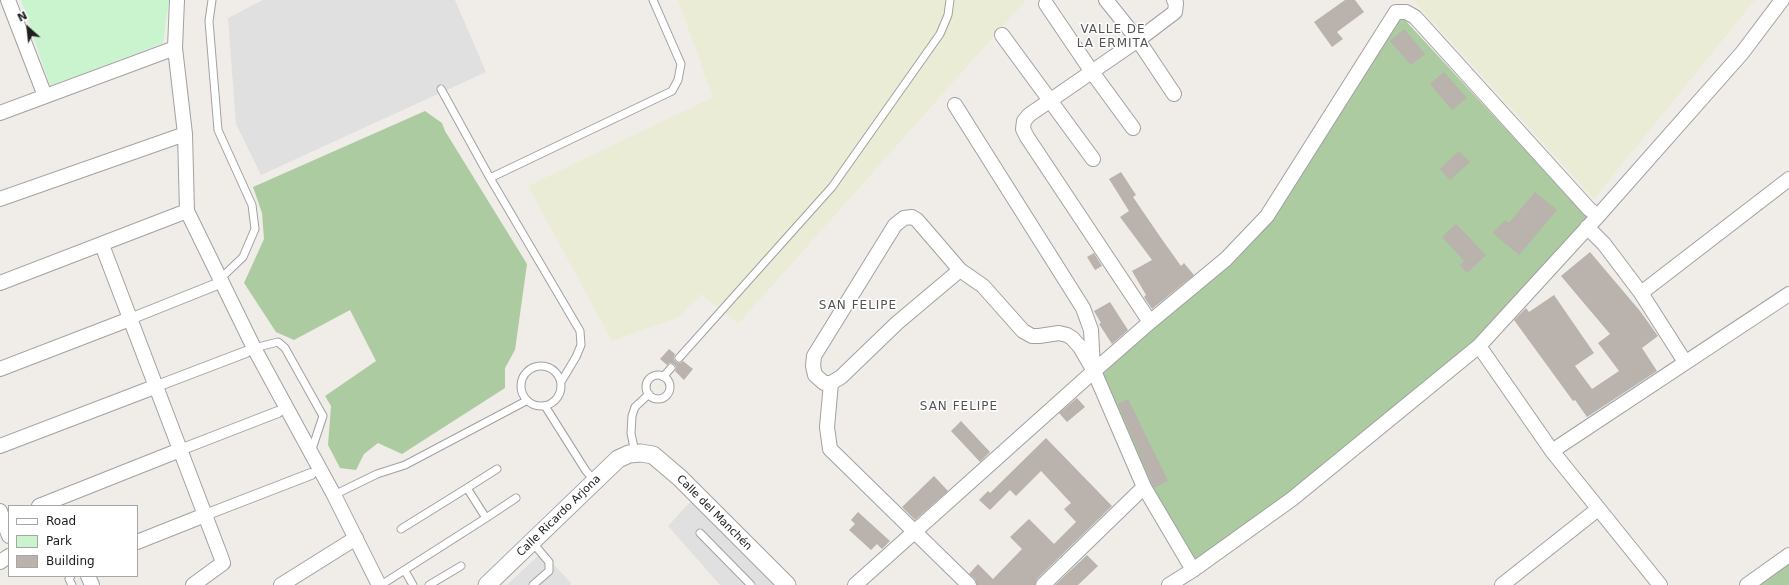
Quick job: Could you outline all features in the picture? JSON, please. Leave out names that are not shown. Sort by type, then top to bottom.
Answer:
[{"type":"street","points":[[8,0],[45,96]]},
{"type":"street","points":[[177,0],[175,48],[185,134],[186,211],[250,350],[334,495],[380,585]]},
{"type":"street","points":[[1106,0],[1138,40],[1174,94]]},
{"type":"street","points":[[1150,322],[1027,137],[1024,129],[1024,121],[1029,115],[1138,40],[1175,12],[1176,3],[1174,0]]},
{"type":"street","points":[[1169,585],[1292,499],[1479,346],[1598,216],[1742,53],[1782,0]]},
{"type":"street","points":[[1046,4],[1092,72],[1133,128]]},
{"type":"street","points":[[855,585],[1094,371],[1226,259],[1267,216],[1396,12],[1406,12],[1415,17],[1589,209],[1598,216]]},
{"type":"street","points":[[1002,35],[1093,159]]},
{"type":"street","points":[[0,113],[175,48]]},
{"type":"street","points":[[955,105],[1083,308],[1092,330],[1094,371]]},
{"type":"street","points":[[0,199],[185,134]]},
{"type":"street","points":[[1641,293],[1789,179]]},
{"type":"street","points":[[0,283],[102,245],[186,211]]},
{"type":"street","points":[[960,270],[897,323],[841,377],[831,383],[824,383],[815,376],[812,366],[814,356],[896,225],[904,218],[912,217],[917,220],[960,270],[983,286],[1023,331],[1032,336],[1060,333],[1072,338],[1080,346],[1094,371],[1144,487],[1192,570]]},
{"type":"street","points":[[1587,227],[1604,244],[1641,293],[1685,362]]},
{"type":"street","points":[[102,245],[223,563],[194,585]]},
{"type":"street","points":[[0,369],[218,282]]},
{"type":"street","points":[[1552,451],[1789,294]]},
{"type":"street","points":[[1479,346],[1552,451],[1660,585]]},
{"type":"street","points":[[0,446],[250,350]]},
{"type":"street","points":[[831,383],[827,427],[830,449],[969,585]]},
{"type":"street","points":[[42,505],[278,412]]},
{"type":"street","name":"Calle Ricardo Arjona","points":[[487,585],[618,459],[635,453]]},
{"type":"street","name":"Calle del Manchén","points":[[635,453],[653,455],[680,478],[787,585]]},
{"type":"street","points":[[138,542],[311,474]]},
{"type":"street","points":[[1043,585],[1144,487]]},
{"type":"street","points":[[1502,585],[1598,509]]},
{"type":"street","points":[[3,517],[8,533]]},
{"type":"street","points":[[281,585],[356,538]]},
{"type":"street","points":[[1747,585],[1789,555]]},
{"type":"lane","points":[[212,0],[209,21],[218,130],[252,205],[255,229],[243,257],[218,282]]},
{"type":"lane","points":[[490,178],[672,91],[678,80],[681,64],[653,0]]},
{"type":"lane","points":[[679,358],[832,187],[940,34],[948,15],[950,0]]},
{"type":"lane","points":[[441,89],[490,178],[580,331],[581,346],[561,382],[560,392],[555,401],[545,406],[534,406],[526,401],[520,391],[521,381],[526,372],[536,366],[546,367],[555,372],[561,382]]},
{"type":"lane","points":[[250,350],[278,342],[285,348],[322,416],[310,452]]},
{"type":"lane","points":[[664,377],[671,368]]},
{"type":"lane","points":[[655,376],[664,377],[670,386],[668,393],[664,398],[657,399],[651,397],[648,394],[646,385],[649,379],[655,376]]},
{"type":"lane","points":[[635,453],[631,433],[632,416],[634,407],[648,394]]},
{"type":"lane","points":[[334,495],[377,474],[405,465],[526,401]]},
{"type":"lane","points":[[545,406],[586,471],[595,481]]},
{"type":"lane","points":[[401,529],[497,469]]},
{"type":"lane","points":[[467,488],[486,518]]},
{"type":"lane","points":[[380,585],[405,571],[516,498]]},
{"type":"lane","points":[[700,533],[751,585]]},
{"type":"lane","points":[[532,542],[549,562],[549,571],[533,585]]},
{"type":"lane","points":[[429,585],[461,566]]},
{"type":"lane","points":[[405,571],[413,585]]},
{"type":"green space","points":[[21,0],[169,0],[163,43],[50,86]]},
{"type":"green space","points":[[678,0],[1026,0],[738,324],[701,294],[679,317],[612,341],[528,186],[713,97]]},
{"type":"green space","points":[[1413,0],[1755,0],[1594,199]]},
{"type":"green space","points":[[1395,16],[1404,19],[1588,218],[1472,343],[1428,383],[1196,565],[1152,489],[1095,372],[1270,216]]},
{"type":"green space","points":[[425,111],[442,123],[445,131],[527,264],[515,350],[505,368],[505,388],[402,454],[378,443],[364,454],[356,470],[340,468],[328,445],[331,406],[325,396],[376,361],[350,310],[294,340],[276,332],[244,283],[264,239],[262,213],[253,187]]},
{"type":"green space","points":[[1789,561],[1789,585],[1755,585]]},
{"type":"shaded area","points":[[263,0],[455,0],[486,72],[261,175],[236,124],[228,18]]},
{"type":"shaded area","points":[[691,501],[774,585],[720,585],[668,526]]},
{"type":"shaded area","points":[[542,552],[571,583],[570,585],[507,585]]},
{"type":"building","points":[[1345,0],[1355,0],[1364,12],[1337,32],[1343,39],[1332,47],[1314,22]]},
{"type":"building","points":[[1404,29],[1425,54],[1411,65],[1390,41]]},
{"type":"building","points":[[1444,72],[1467,98],[1452,110],[1430,84]]},
{"type":"building","points":[[1459,151],[1470,162],[1450,180],[1440,169]]},
{"type":"building","points":[[1121,172],[1136,195],[1133,197],[1161,238],[1181,266],[1184,263],[1194,275],[1152,309],[1144,297],[1146,295],[1132,271],[1152,260],[1120,217],[1129,211],[1109,179]]},
{"type":"building","points":[[1535,192],[1557,210],[1519,255],[1493,233],[1505,220],[1509,223]]},
{"type":"building","points":[[1456,224],[1486,255],[1467,273],[1460,265],[1464,261],[1442,237]]},
{"type":"building","points":[[1590,252],[1640,311],[1658,336],[1642,348],[1657,371],[1587,417],[1575,400],[1573,401],[1514,320],[1526,308],[1529,312],[1554,295],[1594,353],[1575,366],[1592,389],[1619,371],[1598,343],[1610,334],[1561,276]]},
{"type":"building","points":[[1094,253],[1102,266],[1095,270],[1087,257]]},
{"type":"building","points":[[1110,302],[1128,330],[1112,344],[1099,324],[1101,323],[1094,311]]},
{"type":"building","points":[[669,349],[675,354],[674,359],[676,362],[680,363],[683,361],[693,369],[684,380],[675,371],[676,367],[674,364],[670,363],[667,365],[660,359]]},
{"type":"building","points":[[1077,398],[1085,407],[1067,422],[1059,413]]},
{"type":"building","points":[[1128,399],[1168,481],[1154,488],[1118,404]]},
{"type":"building","points":[[961,421],[990,452],[980,462],[951,431]]},
{"type":"building","points":[[1046,438],[1112,506],[1037,579],[1035,585],[977,585],[975,579],[969,574],[978,564],[993,579],[1022,549],[1010,537],[1029,519],[1054,544],[1076,522],[1064,509],[1071,503],[1041,471],[1016,496],[1010,490],[990,510],[979,500],[988,491],[990,493]]},
{"type":"building","points":[[934,476],[948,491],[915,520],[902,507]]},
{"type":"building","points":[[858,512],[890,541],[882,549],[877,544],[871,550],[849,530],[855,524],[851,520]]},
{"type":"building","points":[[1087,555],[1098,566],[1078,585],[1055,585]]},
{"type":"district","name":"VALLE DE LA ERMITA","points":[[1113,37]]},
{"type":"district","name":"SAN FELIPE","points":[[858,306]]},
{"type":"district","name":"SAN FELIPE","points":[[959,407]]}]
